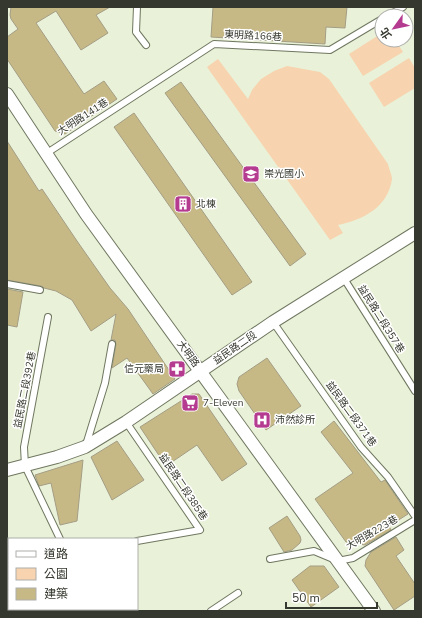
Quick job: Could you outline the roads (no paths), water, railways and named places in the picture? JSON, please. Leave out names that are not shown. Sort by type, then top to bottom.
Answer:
[{"type":"street","name":"大明路","points":[[7,94],[86,214],[374,611]]},
{"type":"street","name":"益民路二段","points":[[7,470],[25,466],[85,447],[126,422],[273,322],[415,233]]},
{"type":"lane","points":[[137,7],[136,32],[146,45]]},
{"type":"lane","name":"東明路166巷","points":[[131,97],[214,44],[330,50],[374,24]]},
{"type":"lane","name":"大明路141巷","points":[[47,153],[131,97]]},
{"type":"lane","name":"益民路二段357巷","points":[[343,277],[415,391]]},
{"type":"lane","points":[[7,284],[40,290]]},
{"type":"lane","name":"益民路二段392巷","points":[[25,466],[24,447],[48,317]]},
{"type":"lane","name":"益民路二段371巷","points":[[273,322],[361,447],[388,477],[415,516]]},
{"type":"lane","points":[[85,447],[105,383],[112,344]]},
{"type":"lane","name":"益民路二段385巷","points":[[126,422],[200,530],[138,541]]},
{"type":"lane","points":[[25,466],[60,538]]},
{"type":"lane","name":"大明路223巷","points":[[338,561],[353,558],[415,520]]},
{"type":"lane","points":[[270,559],[314,551],[338,561]]},
{"type":"lane","points":[[211,611],[238,593]]},
{"type":"place","name":"崇光國小","points":[[251,174]]},
{"type":"place","name":"北棟","points":[[183,204]]},
{"type":"place","name":"信元藥局","points":[[177,369]]},
{"type":"place","name":"7-Eleven","points":[[190,403]]},
{"type":"place","name":"沛然診所","points":[[262,420]]}]
